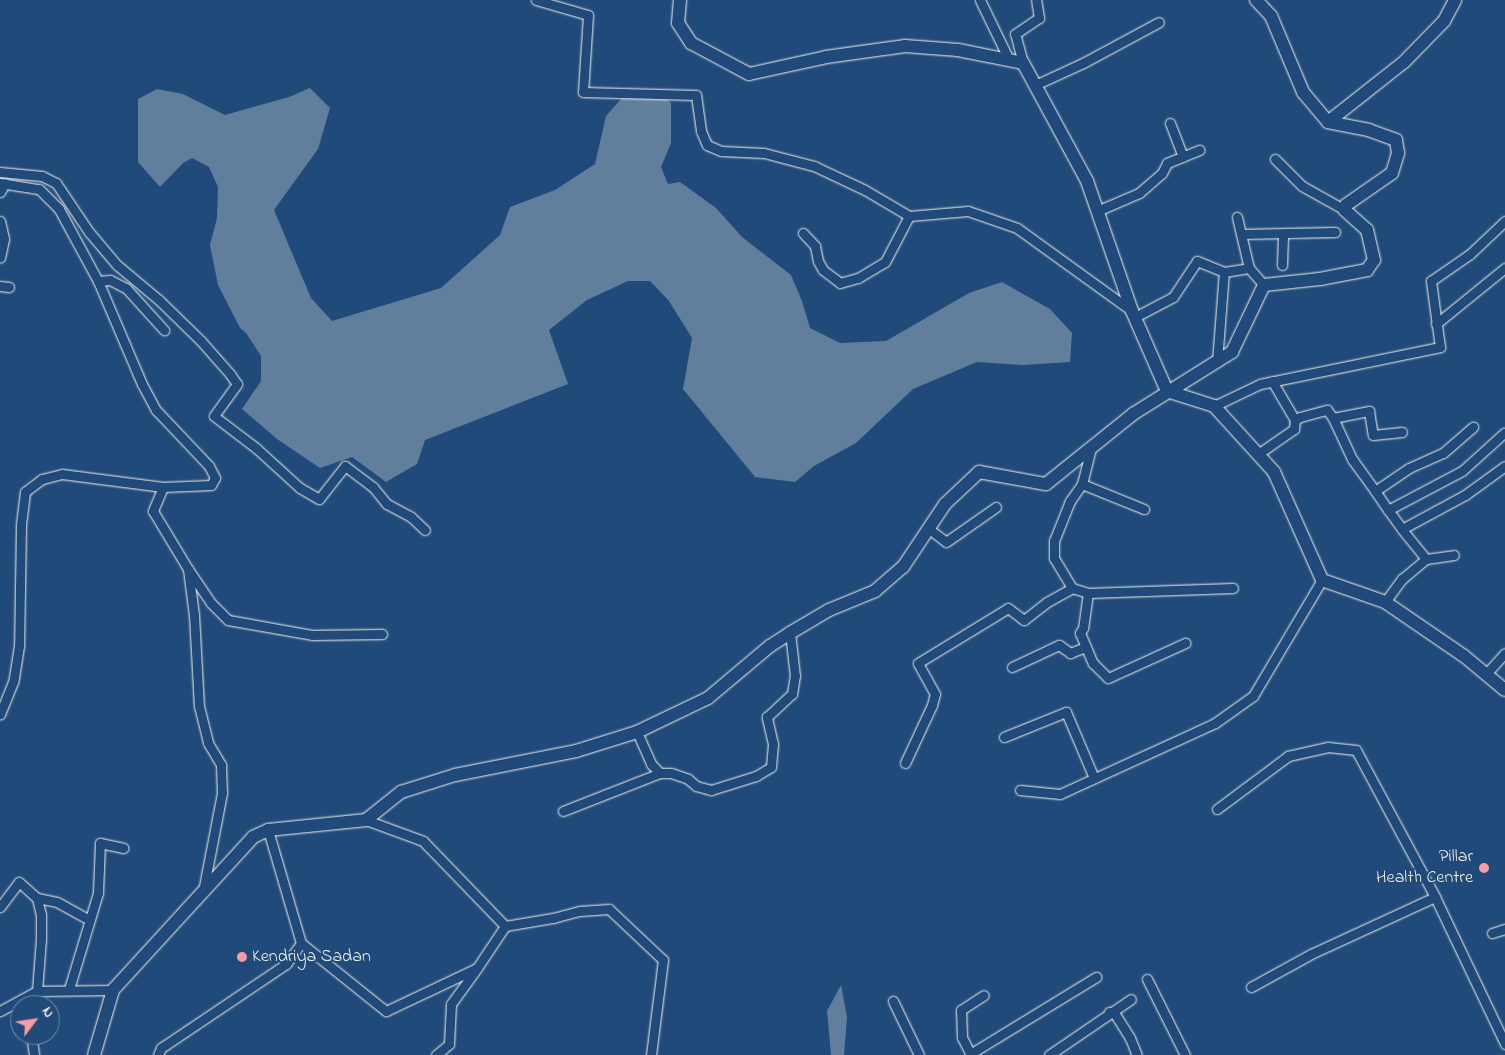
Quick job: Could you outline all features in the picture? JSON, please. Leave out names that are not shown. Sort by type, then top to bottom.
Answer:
[{"type":"street","points":[[536,0],[588,15],[583,92],[696,95],[702,131],[707,145],[721,151],[764,154],[814,166],[865,190],[909,216],[968,211],[1017,228],[1134,314]]},
{"type":"street","points":[[680,0],[678,23],[691,43],[749,74],[826,57],[905,46],[958,50],[1023,63]]},
{"type":"street","points":[[980,0],[1009,60]]},
{"type":"street","points":[[1036,0],[1039,18],[1015,34],[1023,63],[1086,181],[1134,314],[1167,391],[1214,406],[1274,472],[1322,580],[1385,602],[1464,656],[1505,690]]},
{"type":"street","points":[[1328,122],[1404,62],[1444,21],[1455,0]]},
{"type":"street","points":[[1262,2],[1271,16],[1303,92],[1328,122],[1369,130],[1396,140],[1398,153],[1392,173],[1346,205],[1345,210]]},
{"type":"street","points":[[1035,85],[1083,63],[1159,22]]},
{"type":"street","points":[[1170,123],[1183,157]]},
{"type":"street","points":[[1097,211],[1139,193],[1162,173],[1167,163],[1199,150]]},
{"type":"street","points":[[1264,285],[1320,279],[1367,270],[1374,260],[1367,230],[1345,210],[1302,186],[1274,159]]},
{"type":"street","points":[[0,172],[42,176],[56,183],[89,232],[118,265],[173,314],[230,374],[237,384],[214,416],[256,448],[300,488],[319,498],[345,466],[373,487],[387,504],[411,517],[425,530]]},
{"type":"street","points":[[0,192],[3,183],[39,189],[59,209],[98,281],[142,384],[156,410],[210,466],[215,478],[210,485],[163,487],[62,474],[42,479],[25,492],[21,525],[19,646],[13,682],[0,715]]},
{"type":"street","points":[[803,233],[815,246],[818,261],[823,270],[840,283],[858,278],[885,262],[909,216]]},
{"type":"street","points":[[1237,217],[1248,268],[1264,285]]},
{"type":"street","points":[[0,221],[4,239],[0,258]]},
{"type":"street","points":[[1214,406],[1260,384],[1440,347],[1431,281],[1470,254],[1505,221]]},
{"type":"street","points":[[1241,234],[1335,232]]},
{"type":"street","points":[[1282,265],[1283,234]]},
{"type":"street","points":[[1134,314],[1173,298],[1196,261],[1224,272],[1248,268]]},
{"type":"street","points":[[1436,324],[1505,268]]},
{"type":"street","points":[[1216,362],[1224,272]]},
{"type":"street","points":[[98,281],[110,280],[126,288],[164,330]]},
{"type":"street","points":[[366,820],[401,792],[455,775],[576,751],[637,732],[708,698],[770,646],[790,633],[829,610],[875,591],[903,567],[946,504],[979,472],[1046,484],[1133,414],[1232,352],[1264,285]]},
{"type":"street","points":[[1258,454],[1294,429],[1295,420],[1272,381]]},
{"type":"street","points":[[1295,420],[1327,410],[1333,418],[1352,460],[1426,559]]},
{"type":"street","points":[[1333,418],[1369,411],[1373,435],[1402,432]]},
{"type":"street","points":[[1375,491],[1409,468],[1443,453],[1473,427]]},
{"type":"street","points":[[1388,510],[1462,471],[1504,434]]},
{"type":"street","points":[[1091,448],[1082,484],[1070,501],[1054,541],[1054,558],[1072,588],[1088,593],[1233,588]]},
{"type":"street","points":[[1402,529],[1465,495],[1505,466]]},
{"type":"street","points":[[1082,484],[1144,509]]},
{"type":"street","points":[[163,487],[153,511],[211,603],[228,620],[312,635],[382,634]]},
{"type":"street","points":[[929,529],[946,542],[996,507]]},
{"type":"street","points":[[1385,602],[1402,579],[1426,559],[1454,556]]},
{"type":"street","points":[[188,569],[194,615],[200,706],[208,743],[221,765],[222,784],[222,793],[203,892]]},
{"type":"street","points":[[1020,790],[1060,794],[1215,723],[1253,696],[1322,580]]},
{"type":"street","points":[[905,763],[932,706],[935,694],[918,663],[1008,608],[1024,620],[1046,602],[1072,588]]},
{"type":"street","points":[[1088,593],[1083,628],[1080,633],[1093,663],[1108,678],[1185,643]]},
{"type":"street","points":[[563,811],[660,773],[671,773],[688,778],[696,786],[711,790],[756,776],[771,767],[773,744],[768,717],[792,694],[796,676],[790,633]]},
{"type":"street","points":[[1012,668],[1059,645],[1070,654],[1086,648]]},
{"type":"street","points":[[1486,674],[1505,653]]},
{"type":"street","points":[[1004,737],[1066,712],[1094,778]]},
{"type":"street","points":[[637,732],[652,764],[660,773]]},
{"type":"street","points":[[1217,809],[1288,756],[1328,747],[1356,750],[1435,898],[1505,1044]]},
{"type":"street","points":[[94,1055],[113,990],[253,837],[268,830],[366,820],[423,840],[505,926]]},
{"type":"street","points":[[268,830],[301,943],[386,1011],[477,968]]},
{"type":"street","points":[[69,989],[98,893],[100,843],[123,848]]},
{"type":"street","points":[[0,907],[19,882],[37,898],[57,902],[90,920]]},
{"type":"street","points":[[37,898],[41,914],[37,991]]},
{"type":"street","points":[[1251,987],[1312,954],[1435,898]]},
{"type":"street","points":[[436,1055],[449,1044],[451,1004],[505,926],[553,918],[580,911],[608,909],[664,960],[651,1055]]},
{"type":"street","points":[[1492,933],[1505,929]]},
{"type":"street","points":[[158,1055],[161,1048],[286,964],[301,943]]},
{"type":"street","points":[[984,995],[961,1010],[962,1037],[971,1054],[1096,977]]},
{"type":"street","points":[[1147,979],[1185,1055]]},
{"type":"street","points":[[32,995],[37,991],[69,989],[113,990]]},
{"type":"street","points":[[1049,1055],[1130,999]]},
{"type":"street","points":[[893,1002],[918,1055]]},
{"type":"street","points":[[1109,1012],[1115,1014],[1130,1038],[1137,1055]]},
{"type":"water","points":[[310,88],[330,108],[318,149],[274,210],[311,298],[332,321],[441,288],[500,235],[510,207],[555,190],[595,164],[606,116],[622,98],[665,97],[671,103],[671,143],[661,167],[668,184],[680,182],[716,208],[742,237],[791,275],[802,301],[810,328],[840,343],[886,341],[969,293],[1002,282],[1050,309],[1072,333],[1070,362],[1023,365],[977,362],[913,389],[856,443],[814,466],[795,482],[755,477],[683,389],[692,338],[669,301],[650,281],[628,281],[587,300],[549,330],[568,384],[425,440],[417,464],[386,482],[352,457],[320,468],[277,439],[242,409],[261,381],[261,356],[246,333],[240,328],[218,285],[210,245],[217,218],[218,187],[209,167],[192,158],[183,163],[160,187],[138,162],[138,99],[157,89],[183,94],[225,115],[289,97]]},
{"type":"water","points":[[841,985],[847,1017],[844,1055],[831,1055],[827,1011]]},
{"type":"place","name":"Pillar Health Centre","points":[[1484,868]]},
{"type":"place","name":"Kendriya Sadan","points":[[242,957]]}]
